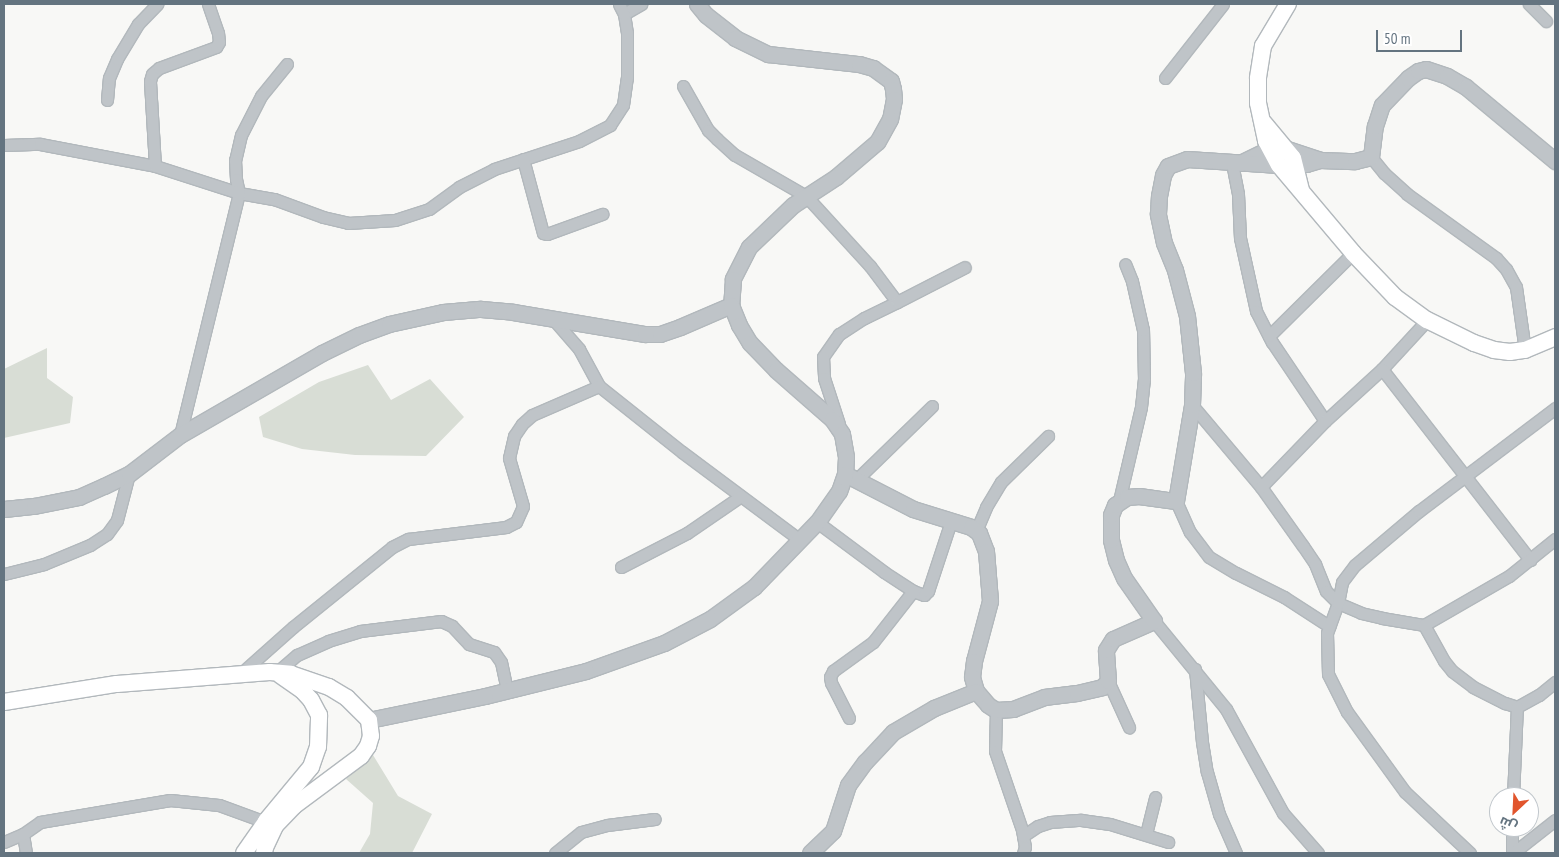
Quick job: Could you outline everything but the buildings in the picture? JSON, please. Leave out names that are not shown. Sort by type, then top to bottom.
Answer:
[{"type":"main road","points":[[1288,4],[1267,36],[1261,53],[1258,89],[1261,119],[1269,149],[1279,165],[1353,253],[1395,297],[1427,320],[1474,343],[1494,350],[1510,352],[1525,350],[1555,337]]},
{"type":"main road","points":[[1261,119],[1287,149],[1296,165],[1301,190]]},
{"type":"main road","points":[[244,853],[271,824],[310,770],[318,747],[318,715],[316,709],[303,691],[276,673]]},
{"type":"main road","points":[[4,702],[117,684],[276,673],[292,674],[311,680],[347,698],[370,720],[371,736],[368,746],[361,756],[271,824],[264,853]]},
{"type":"main road","points":[[316,709],[322,700],[327,698],[347,698]]},
{"type":"main road","points":[[310,770],[322,784]]},
{"type":"street","points":[[107,100],[109,78],[117,59],[138,24],[157,4]]},
{"type":"street","points":[[155,166],[150,104],[151,77],[159,68],[216,47],[219,42],[218,33],[208,4]]},
{"type":"street","points":[[4,145],[40,144],[155,166],[239,193],[274,199],[337,221],[348,223],[395,220],[429,209],[459,186],[494,169],[597,133],[610,125],[618,115],[624,100],[627,78],[627,33],[621,9],[641,4]]},
{"type":"street","points":[[696,4],[706,15],[735,38],[768,54],[859,64],[873,68],[891,81],[894,98],[893,107],[890,119],[877,142],[836,177],[806,196],[749,247],[733,279],[731,305],[739,325],[755,348],[832,419],[842,434]]},
{"type":"street","points":[[1165,78],[1223,4]]},
{"type":"street","points":[[1529,4],[1546,21]]},
{"type":"street","points":[[180,435],[239,193],[235,170],[241,135],[261,96],[287,64]]},
{"type":"street","points":[[1525,350],[1517,294],[1512,278],[1506,269],[1496,258],[1407,194],[1378,167],[1371,157],[1375,126],[1382,104],[1408,78],[1418,71],[1426,69],[1438,72],[1460,84],[1555,161]]},
{"type":"street","points":[[683,86],[708,130],[735,155],[806,196],[870,266],[897,302]]},
{"type":"street","points":[[1236,163],[1269,149],[1287,149],[1320,160]]},
{"type":"street","points":[[1329,626],[1284,597],[1236,574],[1209,557],[1190,532],[1176,501],[1192,404],[1191,345],[1182,294],[1160,226],[1158,205],[1160,184],[1168,166],[1182,160],[1296,165],[1320,160],[1354,161],[1371,157]]},
{"type":"street","points":[[523,159],[542,233],[547,234],[602,214]]},
{"type":"street","points":[[1236,163],[1244,261],[1256,311],[1269,336],[1326,421]]},
{"type":"street","points":[[1269,336],[1353,253]]},
{"type":"street","points":[[1125,264],[1132,280],[1143,330],[1144,380],[1141,407],[1119,501],[1111,515],[1110,531],[1113,550],[1124,578],[1154,621],[1226,708],[1282,813],[1318,853]]},
{"type":"street","points":[[850,477],[842,434],[824,378],[823,356],[839,334],[864,318],[965,267]]},
{"type":"street","points":[[4,509],[34,506],[79,497],[129,474],[180,435],[322,353],[359,335],[389,324],[442,312],[480,309],[628,332],[660,334],[731,305]]},
{"type":"street","points":[[553,319],[578,349],[599,386],[800,540]]},
{"type":"street","points":[[1260,487],[1326,421],[1382,369],[1427,320]]},
{"type":"street","points":[[1382,369],[1530,560]]},
{"type":"street","points":[[237,676],[293,627],[392,546],[408,539],[506,527],[516,522],[523,506],[509,458],[514,436],[522,424],[532,415],[599,386]]},
{"type":"street","points":[[1192,404],[1260,487],[1315,564],[1326,591],[1338,603],[1374,616],[1424,625],[1508,576],[1555,539]]},
{"type":"street","points":[[370,720],[507,690],[600,667],[693,630],[728,608],[754,586],[817,522],[850,477],[932,406]]},
{"type":"street","points":[[1470,853],[1405,792],[1347,712],[1328,674],[1326,644],[1329,626],[1338,603],[1342,582],[1355,565],[1419,511],[1555,408]]},
{"type":"street","points":[[976,530],[986,507],[1001,482],[1048,436]]},
{"type":"street","points":[[4,574],[44,564],[90,545],[108,534],[117,520],[129,474]]},
{"type":"street","points":[[850,477],[913,509],[976,530],[983,539],[986,551],[990,602],[972,670],[976,691],[982,699],[996,710],[1013,709],[1044,696],[1089,691],[1102,687],[1108,680]]},
{"type":"street","points":[[620,567],[687,533],[741,496]]},
{"type":"street","points":[[1119,501],[1139,496],[1176,501]]},
{"type":"street","points":[[817,522],[913,591],[924,595],[928,591],[950,521]]},
{"type":"street","points":[[849,718],[831,683],[830,677],[833,671],[873,642],[913,591]]},
{"type":"street","points":[[276,673],[298,655],[328,641],[360,631],[441,620],[452,626],[469,644],[494,652],[501,662],[507,690]]},
{"type":"street","points":[[1129,727],[1108,680],[1106,650],[1112,639],[1154,621]]},
{"type":"street","points":[[1424,625],[1444,661],[1461,680],[1499,700],[1517,707],[1539,695],[1555,682]]},
{"type":"street","points":[[1195,669],[1207,772],[1219,814],[1236,853]]},
{"type":"street","points":[[810,853],[833,831],[848,786],[865,762],[893,732],[934,708],[976,691]]},
{"type":"street","points":[[1513,787],[1517,707]]},
{"type":"street","points":[[996,710],[995,751],[1023,836],[1023,853]]},
{"type":"street","points":[[1146,834],[1155,798]]},
{"type":"street","points":[[4,842],[23,834],[40,822],[170,800],[219,805],[271,824]]},
{"type":"street","points":[[555,853],[581,832],[607,825],[655,819]]},
{"type":"street","points":[[1023,836],[1044,824],[1072,820],[1110,824],[1168,842]]},
{"type":"street","points":[[1512,853],[1555,820]]},
{"type":"street","points":[[23,834],[26,853]]},
{"type":"street","points":[[1512,837],[1512,853]]},
{"type":"shaded area","points":[[47,348],[47,378],[73,397],[70,423],[4,438],[4,369]]},
{"type":"shaded area","points":[[368,365],[391,400],[430,379],[464,417],[426,456],[355,455],[302,449],[263,437],[259,417],[319,382]]},
{"type":"shaded area","points":[[373,755],[398,796],[432,814],[412,853],[359,853],[370,834],[373,803],[346,779]]}]
